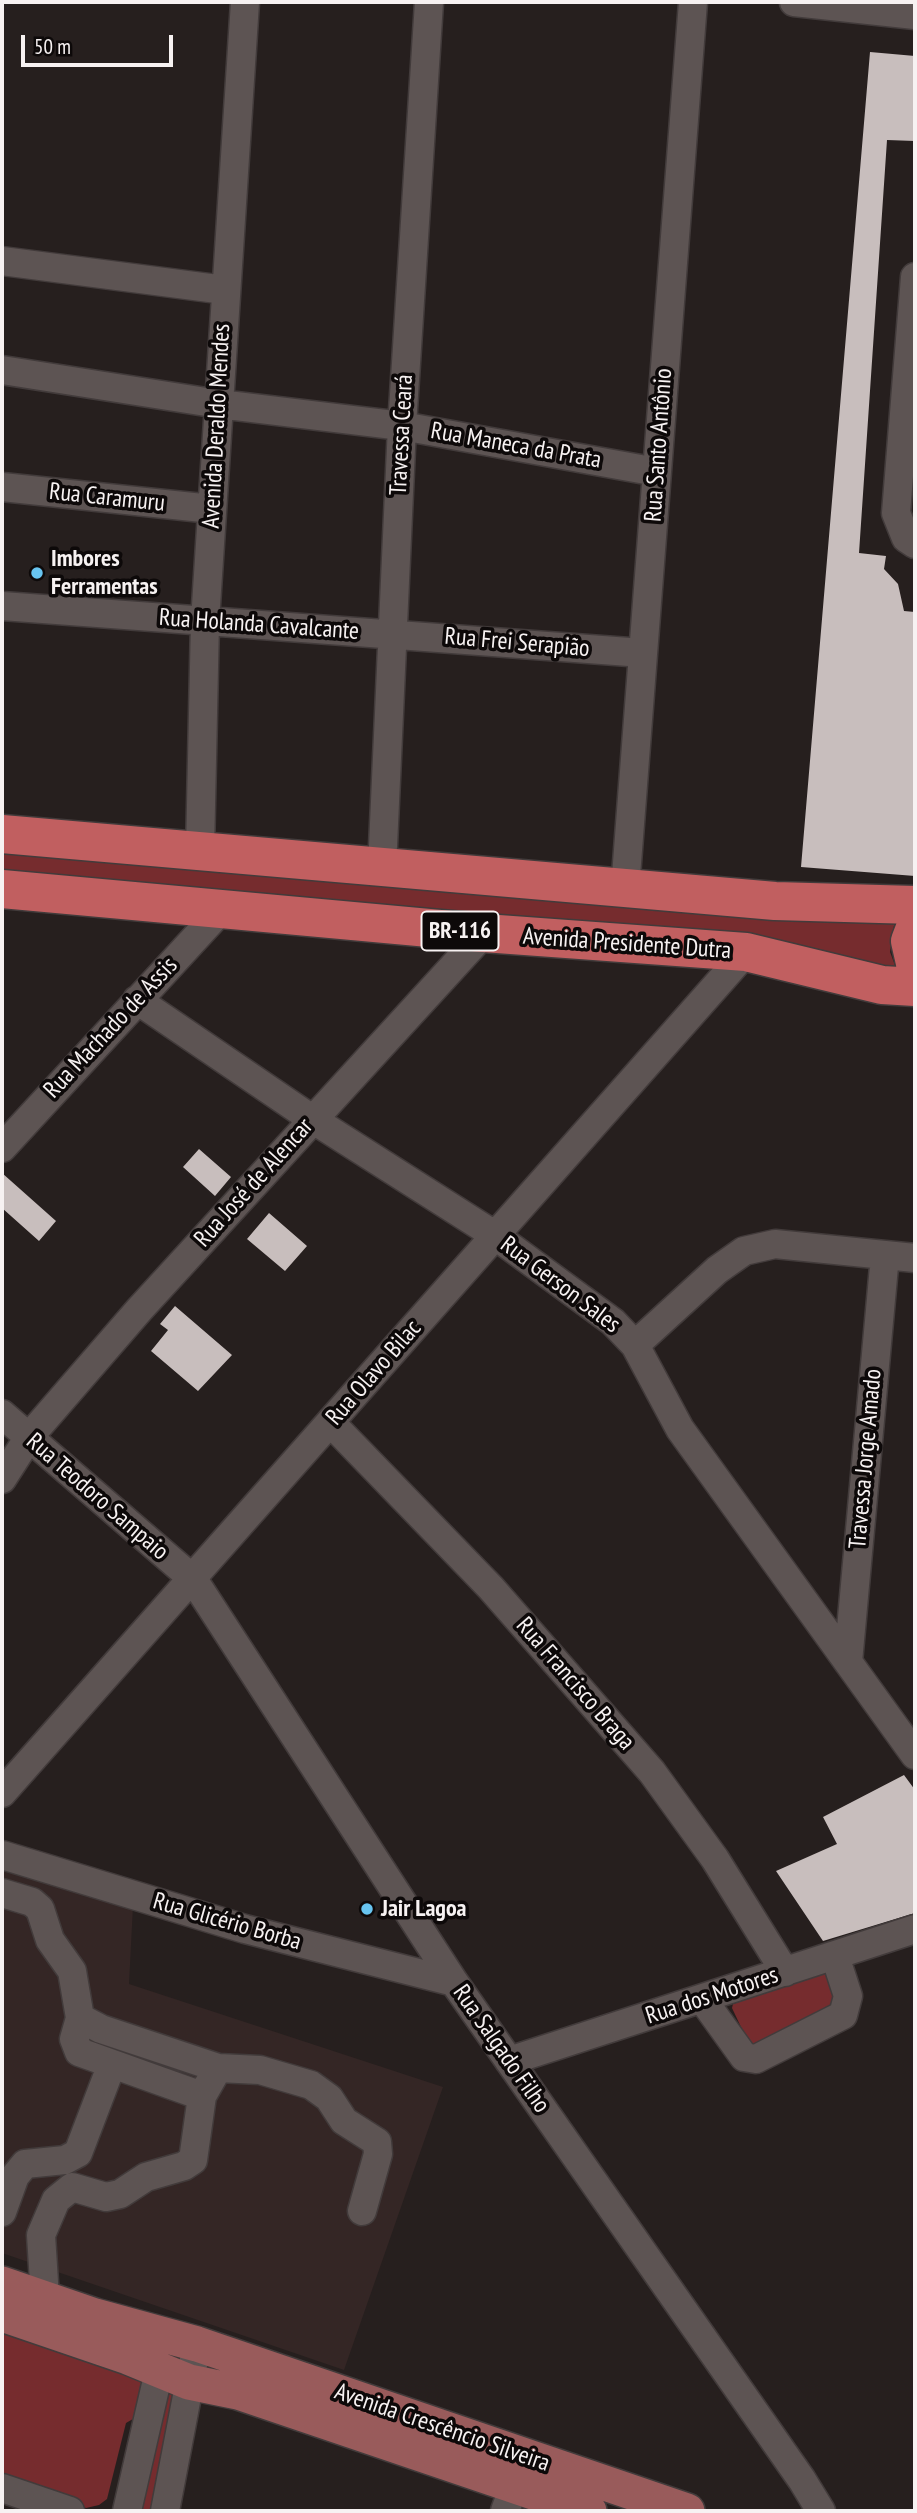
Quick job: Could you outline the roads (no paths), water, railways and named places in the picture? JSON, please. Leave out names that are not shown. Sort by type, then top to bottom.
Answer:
[{"type":"highway","name":"BR-116","points":[[2,834],[775,901],[915,905]]},
{"type":"highway","name":"Avenida Presidente Dutra","points":[[2,889],[484,933],[746,952],[882,985],[915,987]]},
{"type":"highway","points":[[915,928],[910,941],[915,963]]},
{"type":"main road","name":"Avenida Crescêncio Silveira","points":[[2,2284],[197,2344],[687,2511]]},
{"type":"main road","name":"Avenida Crescêncio Silveira","points":[[2,2314],[128,2357],[174,2377],[238,2392],[510,2499],[589,2511]]},
{"type":"street","name":"Avenida Deraldo Mendes","points":[[200,851],[205,621],[245,2]]},
{"type":"street","name":"Travessa Ceará","points":[[382,868],[402,426],[429,2]]},
{"type":"street","name":"Rua Santo Antônio","points":[[625,889],[693,2]]},
{"type":"street","points":[[794,2],[915,15]]},
{"type":"street","points":[[2,261],[225,290]]},
{"type":"street","points":[[915,277],[896,513],[906,538],[915,544]]},
{"type":"street","name":"Rua Maneca da Prata","points":[[2,370],[219,404],[402,426],[657,472]]},
{"type":"street","name":"Rua Caramuru","points":[[2,487],[212,509]]},
{"type":"street","name":"Rua Holanda Cavalcante","points":[[2,606],[391,633]]},
{"type":"street","name":"Rua Frei Serapião","points":[[391,633],[643,653]]},
{"type":"street","name":"Rua Machado de Assis","points":[[2,1148],[222,909]]},
{"type":"street","name":"Rua José de Alencar","points":[[2,1479],[29,1437],[138,1310],[484,933]]},
{"type":"street","name":"Rua Olavo Bilac","points":[[2,1793],[331,1423],[493,1234],[746,952]]},
{"type":"street","name":"Rua Gerson Sales","points":[[137,1000],[312,1119],[493,1234],[612,1322],[635,1345],[680,1429],[915,1755]]},
{"type":"street","points":[[635,1345],[717,1270],[744,1251],[775,1244],[915,1258]]},
{"type":"street","name":"Travessa Jorge Amado","points":[[848,1662],[885,1255]]},
{"type":"street","name":"Rua Teodoro Sampaio","points":[[2,1414],[193,1579]]},
{"type":"street","name":"Rua Francisco Braga","points":[[331,1423],[491,1588],[652,1772],[715,1858],[785,1972]]},
{"type":"street","name":"Rua Salgado Filho","points":[[193,1579],[454,1982],[787,2457],[821,2511]]},
{"type":"street","points":[[883,1711],[915,1714]]},
{"type":"street","name":"Rua Glicério Borba","points":[[2,1855],[245,1929],[454,1982]]},
{"type":"street","points":[[2,1893],[32,1902],[40,1909],[50,1940],[72,1971],[80,2018],[75,2047],[79,2052],[202,2096]]},
{"type":"street","name":"Rua dos Motores","points":[[509,2061],[915,1930]]},
{"type":"street","points":[[702,2000],[744,2057],[756,2059],[843,2015],[848,1996],[835,1956]]},
{"type":"street","points":[[80,2018],[101,2029],[218,2068],[260,2070],[311,2085],[329,2098],[344,2121],[377,2142],[378,2154],[362,2211]]},
{"type":"street","points":[[2,2212],[15,2176],[25,2164],[65,2160],[78,2153],[112,2064]]},
{"type":"street","points":[[45,2298],[41,2235],[56,2200],[72,2187],[106,2197],[120,2194],[146,2177],[184,2166],[193,2160],[202,2096],[218,2068]]},
{"type":"street","points":[[127,2511],[174,2377],[197,2344]]},
{"type":"street","points":[[165,2511],[174,2377]]},
{"type":"street","points":[[2,2488],[70,2511]]},
{"type":"place","name":"Imbores Ferramentas","points":[[37,573]]},
{"type":"place","name":"Jair Lagoa","points":[[367,1909]]}]
